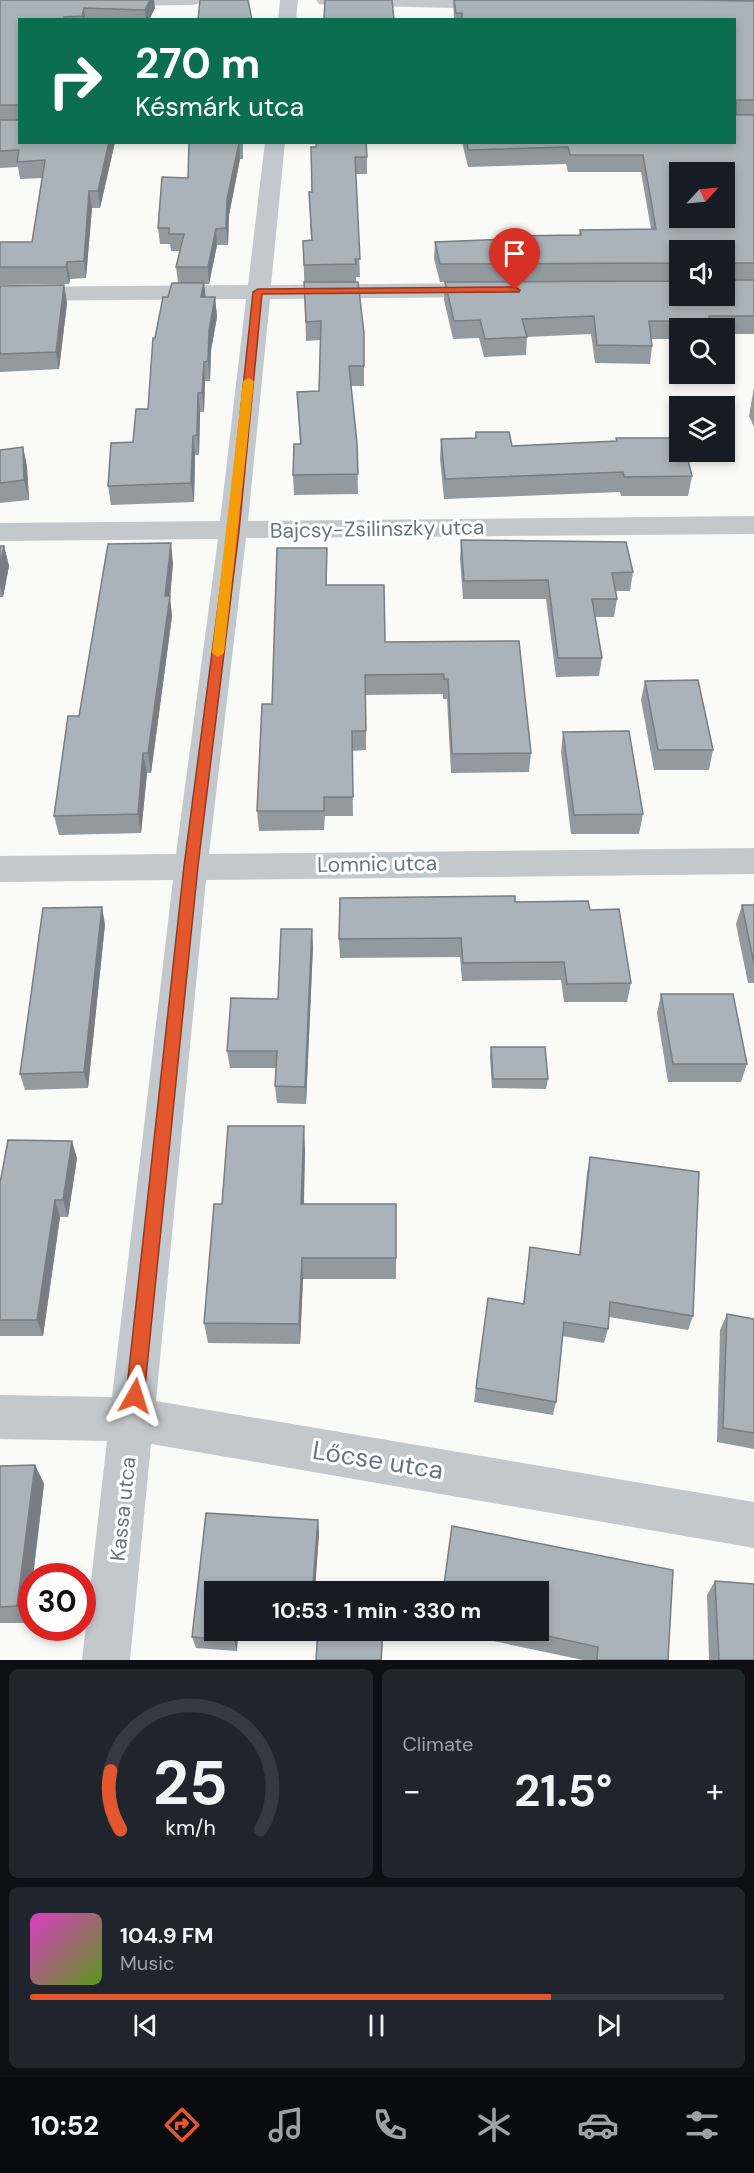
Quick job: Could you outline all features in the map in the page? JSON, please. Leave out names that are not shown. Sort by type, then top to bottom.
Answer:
[{"type":"street","points":[[91,1],[192,0]]},
{"type":"street","points":[[287,18],[289,0]]},
{"type":"street","points":[[325,0],[516,4]]},
{"type":"street","name":"Kassa utca","points":[[106,1660],[191,866],[233,531],[275,144]]},
{"type":"street","points":[[0,294],[515,290]]},
{"type":"street","name":"Bajcsy-Zsilinszky utca","points":[[0,532],[754,525]]},
{"type":"street","name":"Lomnic utca","points":[[0,869],[754,861]]},
{"type":"street","name":"Lőcse utca","points":[[0,1417],[133,1419],[754,1525]]},
{"type":"building","points":[[0,0],[150,0],[145,10],[84,8],[82,16],[18,18],[18,105],[0,105]]},
{"type":"building","points":[[200,0],[248,0],[252,18],[198,18]]},
{"type":"building","points":[[325,0],[392,0],[394,18],[324,18]]},
{"type":"building","points":[[454,0],[754,1],[754,100],[736,100],[736,18],[462,18],[462,13],[456,13]]},
{"type":"building","points":[[736,115],[754,115],[754,263],[735,263],[735,240],[669,240],[669,263],[440,264],[435,242],[509,239],[508,236],[581,235],[580,230],[656,229],[643,155],[570,155],[568,147],[468,150],[467,144],[736,144]]},
{"type":"building","points":[[0,120],[18,120],[18,144],[109,144],[98,191],[89,191],[84,261],[67,262],[66,267],[0,267],[0,242],[32,242],[45,160],[17,162],[19,150],[0,151]]},
{"type":"building","points":[[189,144],[239,144],[227,199],[226,228],[216,229],[208,267],[176,267],[184,234],[169,234],[169,228],[158,228],[162,177],[188,178]]},
{"type":"building","points":[[316,144],[366,144],[367,157],[355,157],[360,259],[355,259],[356,264],[304,265],[303,241],[312,240],[309,192],[312,192],[311,147],[316,147]]},
{"type":"building","points":[[735,280],[754,280],[754,316],[709,316],[709,318],[669,318],[669,321],[649,321],[652,346],[597,345],[594,316],[522,319],[527,337],[485,339],[480,320],[454,321],[445,282],[669,281],[669,306],[735,306]]},
{"type":"building","points":[[304,282],[358,282],[364,333],[364,366],[349,366],[358,474],[293,475],[294,444],[301,444],[297,392],[319,391],[321,321],[306,322]]},
{"type":"building","points":[[172,283],[204,283],[201,297],[215,297],[209,331],[208,361],[204,362],[202,393],[198,393],[197,435],[193,436],[191,483],[108,486],[111,443],[133,442],[136,409],[148,409],[153,338],[155,338],[163,297],[168,297]]},
{"type":"building","points":[[64,285],[56,352],[0,354],[0,286]]},
{"type":"building","points":[[476,432],[509,432],[512,446],[617,441],[616,438],[669,438],[669,462],[688,462],[692,476],[624,477],[623,472],[445,479],[441,439],[476,438]]},
{"type":"building","points":[[23,447],[24,480],[0,483],[0,450]]},
{"type":"building","points":[[461,540],[626,542],[633,572],[612,573],[617,599],[592,599],[602,658],[558,658],[548,580],[464,581]]},
{"type":"building","points":[[171,543],[165,596],[170,596],[148,753],[143,753],[138,814],[54,816],[68,716],[79,716],[108,544]]},
{"type":"building","points":[[0,546],[4,546],[0,566]]},
{"type":"building","points":[[277,548],[327,548],[326,585],[384,585],[385,642],[519,641],[531,753],[452,754],[448,679],[444,679],[444,674],[365,675],[366,731],[352,731],[353,797],[324,797],[324,811],[257,811],[262,704],[272,704]]},
{"type":"building","points":[[698,680],[713,750],[658,750],[645,681]]},
{"type":"building","points":[[629,731],[643,814],[574,815],[563,732]]},
{"type":"building","points":[[515,896],[515,902],[588,901],[590,910],[619,909],[631,983],[567,984],[564,962],[463,963],[461,938],[339,939],[340,898]]},
{"type":"building","points":[[742,905],[754,905],[754,964]]},
{"type":"building","points":[[102,907],[84,1072],[20,1074],[43,908]]},
{"type":"building","points":[[281,929],[312,929],[305,1087],[275,1086],[277,1051],[227,1051],[231,998],[278,999]]},
{"type":"building","points":[[661,994],[733,994],[747,1064],[673,1064]]},
{"type":"building","points":[[491,1047],[545,1047],[548,1079],[493,1079]]},
{"type":"building","points":[[228,1126],[304,1126],[301,1204],[396,1204],[396,1258],[302,1258],[299,1324],[204,1323],[214,1204],[222,1204]]},
{"type":"building","points":[[8,1140],[72,1141],[63,1200],[55,1200],[37,1320],[0,1320],[0,1183]]},
{"type":"building","points":[[590,1157],[699,1172],[693,1316],[610,1302],[608,1329],[564,1322],[556,1402],[476,1388],[488,1298],[524,1304],[530,1247],[580,1255]]},
{"type":"building","points":[[727,1314],[754,1319],[754,1433],[723,1428]]},
{"type":"building","points":[[35,1465],[22,1563],[18,1563],[17,1606],[0,1607],[0,1466]]},
{"type":"building","points":[[206,1513],[318,1520],[313,1581],[204,1581],[204,1638],[192,1637]]},
{"type":"building","points":[[452,1526],[673,1570],[668,1660],[597,1660],[598,1647],[549,1636],[549,1581],[444,1581]]},
{"type":"building","points":[[715,1581],[754,1584],[754,1660],[719,1660]]},
{"type":"building","points":[[317,1641],[382,1641],[381,1660],[316,1660]]},
{"type":"slow traffic","points":[[218,653],[248,381]]},
{"type":"route","points":[[135,1396],[191,866],[233,531],[258,292],[515,290]]}]
